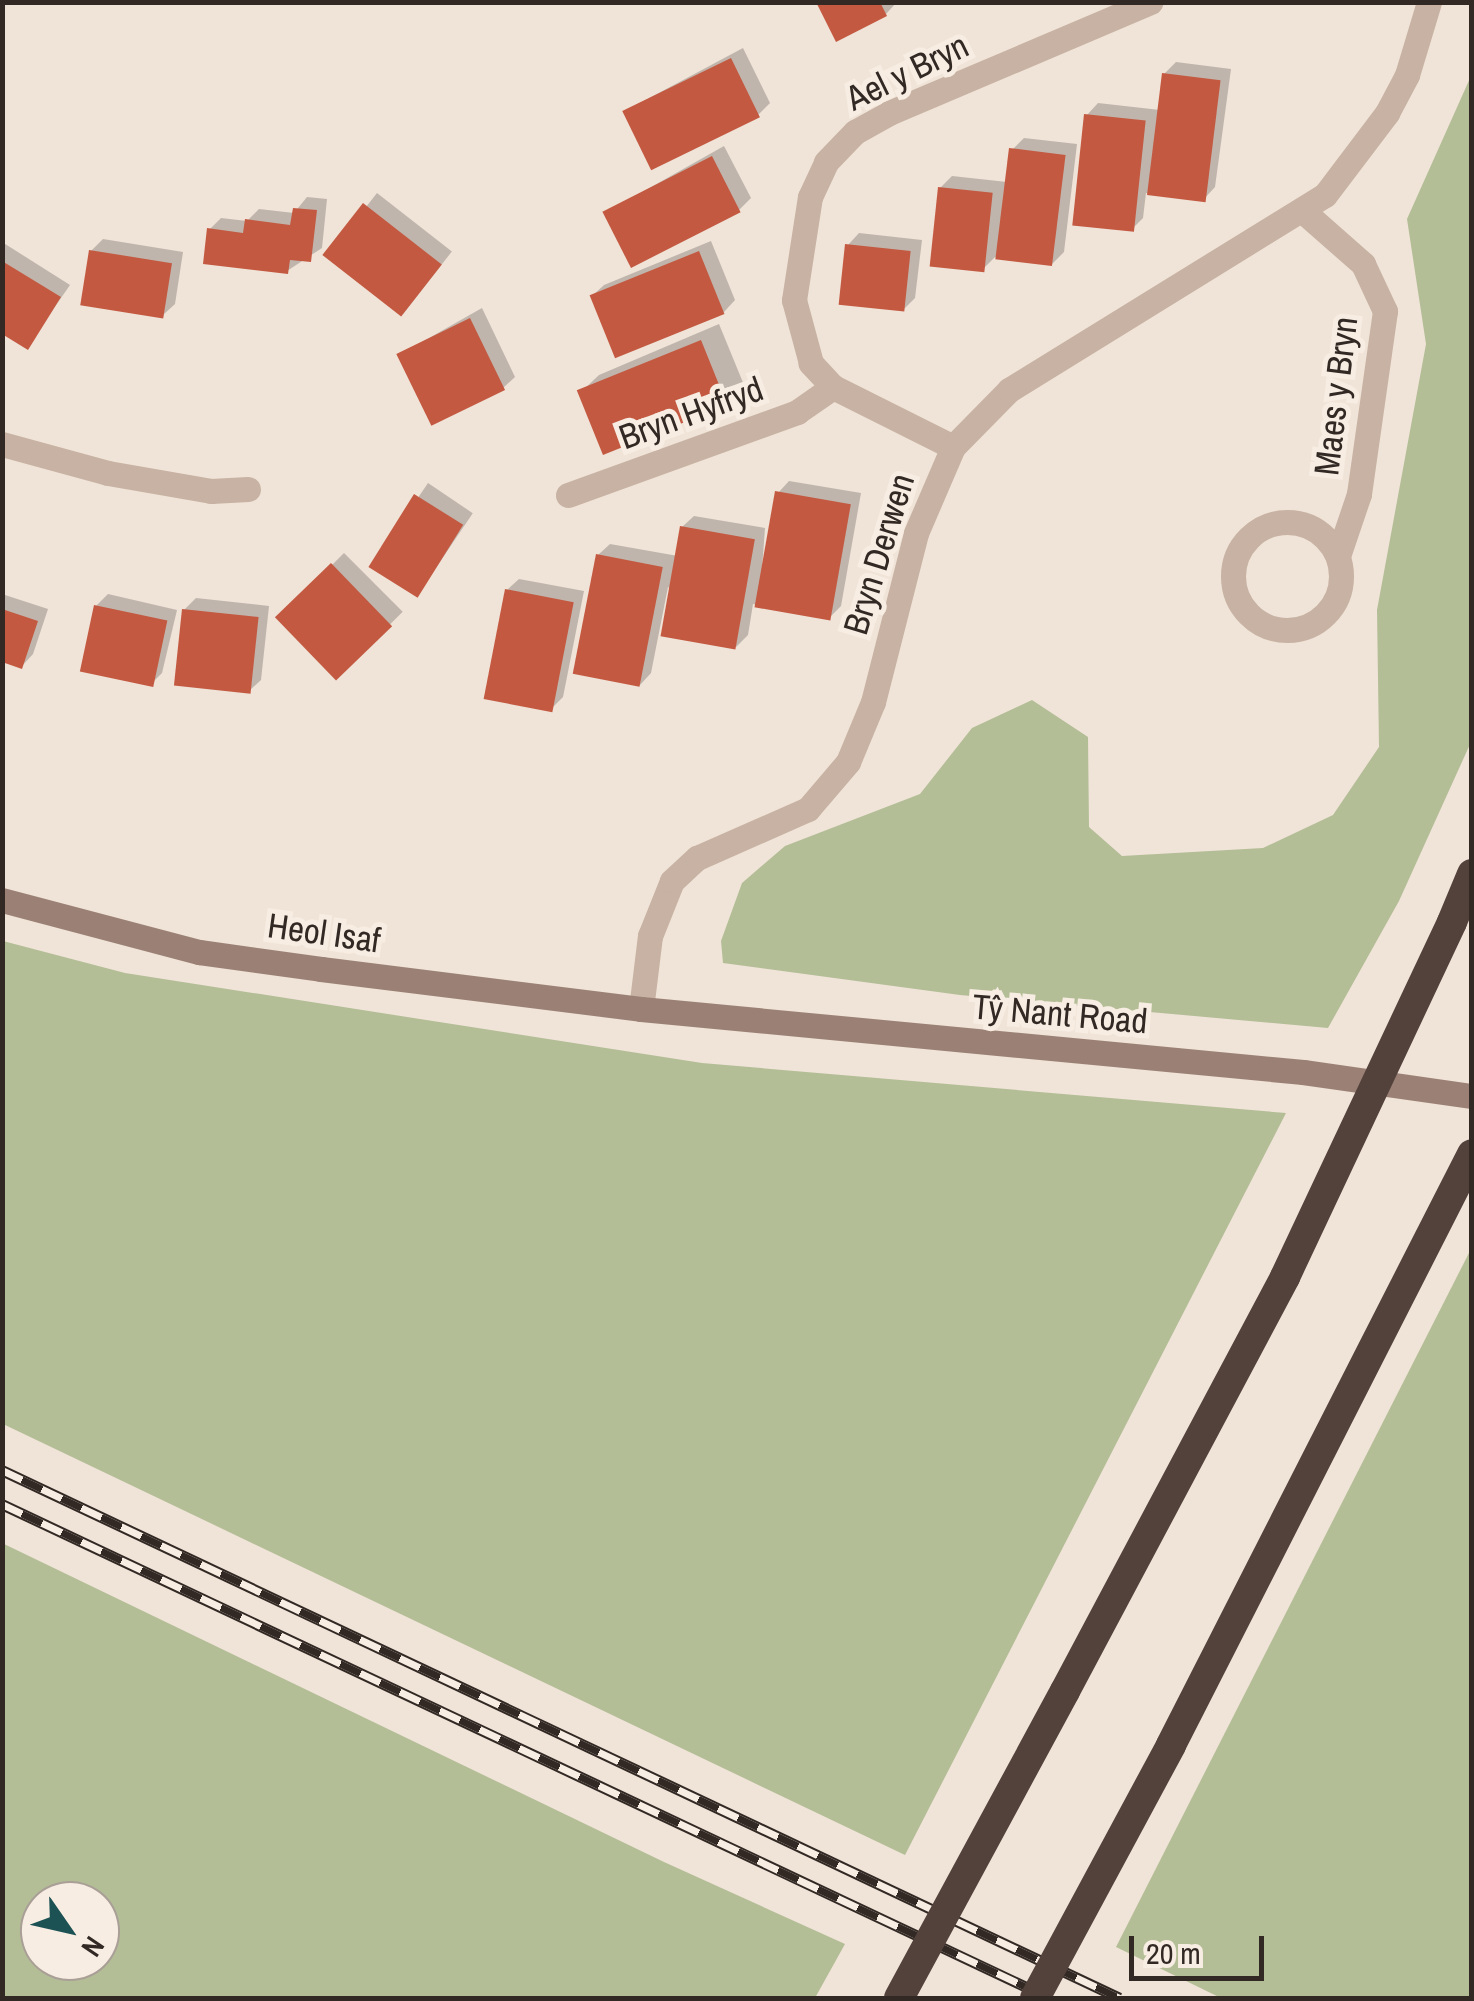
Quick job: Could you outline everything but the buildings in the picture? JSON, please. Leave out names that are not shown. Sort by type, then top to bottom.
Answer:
[{"type":"highway","points":[[900,1998],[1284,1278],[1472,874]]},
{"type":"highway","points":[[1035,1998],[1171,1745],[1472,1154]]},
{"type":"main road","name":"Heol Isaf","points":[[2,900],[199,952],[641,1009]]},
{"type":"main road","name":"Tŷ Nant Road","points":[[641,1009],[1303,1072],[1472,1096]]},
{"type":"street","name":"Ael y Bryn","points":[[833,387],[811,363],[794,300],[810,196],[826,162],[855,132],[889,113],[1150,2]]},
{"type":"street","name":"Bryn Derwen","points":[[641,1009],[650,936],[672,881],[698,858],[808,809],[848,762],[873,702],[916,533],[953,448],[1024,381],[1304,212],[1345,173],[1387,113],[1407,75],[1429,2]]},
{"type":"street","name":"Maes y Bryn","points":[[1304,212],[1363,264],[1385,311],[1359,494],[1338,556]]},
{"type":"street","points":[[833,387],[953,448]]},
{"type":"street","name":"Bryn Hyfryd","points":[[568,495],[797,412],[833,387]]},
{"type":"street","points":[[2,444],[108,474],[211,491],[248,489]]},
{"type":"street","points":[[1285,522],[1318,530],[1338,556],[1339,593],[1318,622],[1301,630],[1264,626],[1238,600],[1234,564],[1241,547],[1268,525],[1285,522]]},
{"type":"green space","points":[[1471,76],[1471,742],[1399,901],[1328,1028],[960,995],[723,963],[721,941],[742,883],[785,846],[920,794],[972,728],[1032,700],[1088,737],[1089,827],[1122,856],[1263,848],[1333,815],[1379,747],[1377,610],[1426,344],[1407,219]]},
{"type":"green space","points":[[3,941],[125,973],[702,1063],[1286,1113],[905,1855],[3,1424]]},
{"type":"green space","points":[[1471,1249],[1471,1998],[1221,1998],[1116,1947]]},
{"type":"green space","points":[[2,1543],[664,1862],[845,1944],[815,1998],[3,1998]]},
{"type":"railway","points":[[2,1470],[1120,1998]]},
{"type":"railway","points":[[2,1504],[1050,1998]]}]
